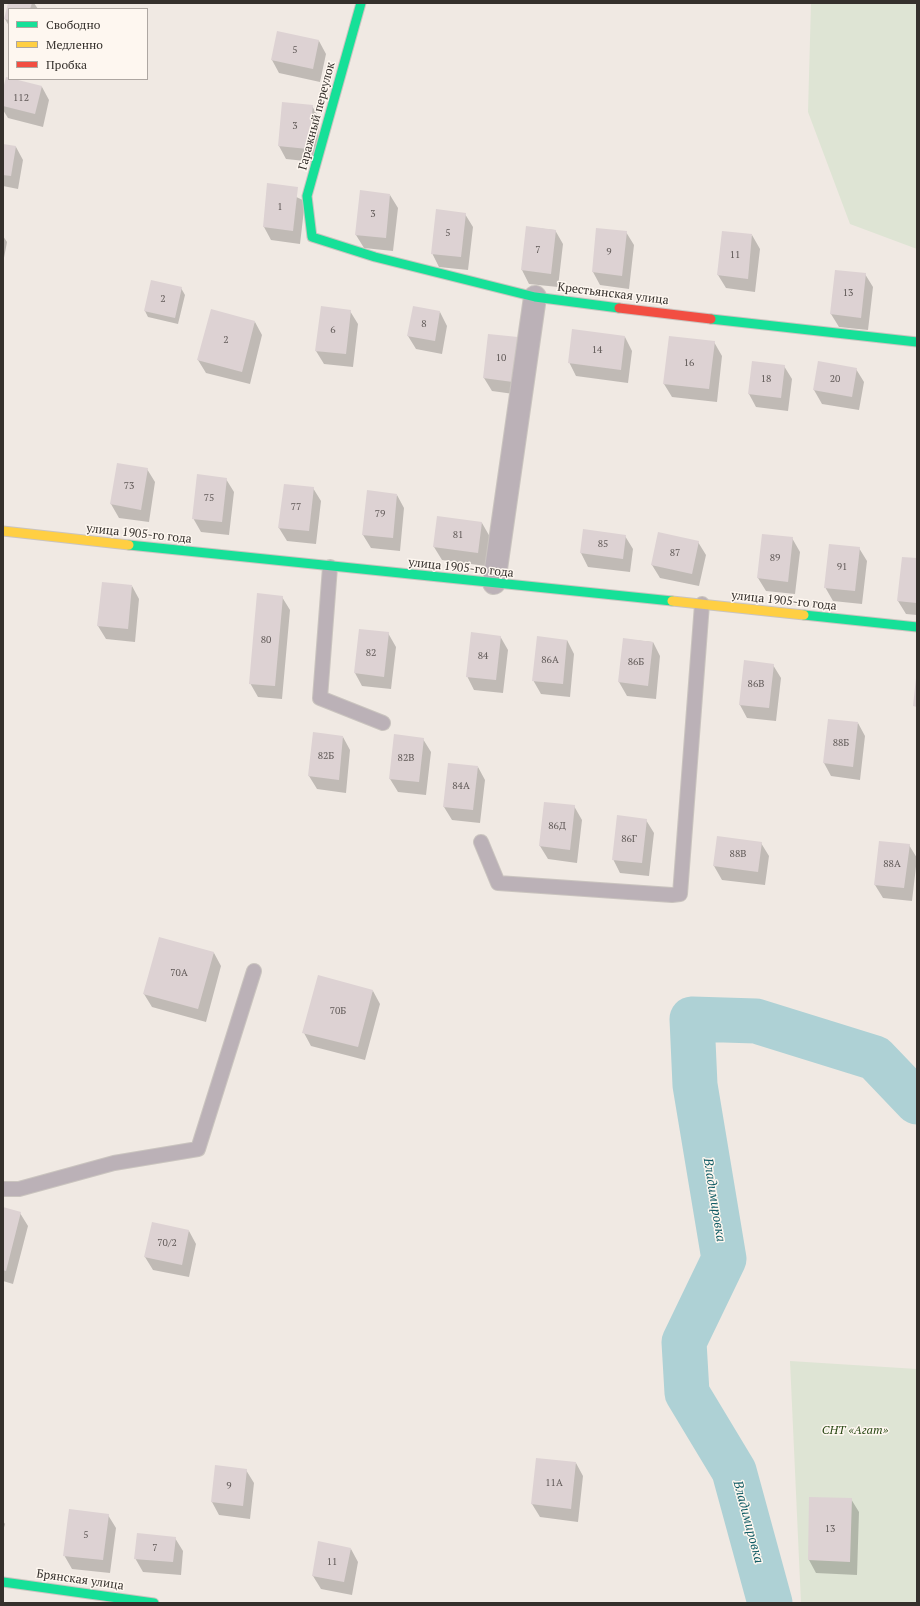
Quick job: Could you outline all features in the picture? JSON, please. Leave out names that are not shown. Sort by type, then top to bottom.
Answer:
[{"type":"street","name":"Гаражный переулок","points":[[312,237],[307,196],[361,3]]},
{"type":"street","name":"Крестьянская улица","points":[[312,237],[375,257],[534,297],[749,324],[917,342]]},
{"type":"street","points":[[494,583],[534,297]]},
{"type":"street","name":"улица 1905-го года","points":[[3,531],[330,567],[917,627]]},
{"type":"street","name":"Брянская улица","points":[[3,1582],[62,1596],[154,1603]]},
{"type":"lane","points":[[330,567],[320,698],[383,723]]},
{"type":"lane","points":[[481,842],[498,883],[672,896],[680,894],[702,604]]},
{"type":"lane","points":[[3,1189],[19,1189],[114,1163],[198,1149],[254,971]]},
{"type":"green space","points":[[811,3],[917,3],[917,249],[850,224],[808,112]]},
{"type":"green space","name":"СНТ «Агат»","points":[[790,1361],[917,1369],[917,1603],[801,1603]]},
{"type":"building","points":[[8,3],[32,3],[30,8],[8,8],[8,20],[4,19]]},
{"type":"building","points":[[277,31],[319,40],[313,69],[271,60]]},
{"type":"building","points":[[6,77],[8,78],[8,80],[18,80],[42,86],[35,114],[3,106],[3,89]]},
{"type":"building","points":[[282,102],[313,105],[308,149],[278,146]]},
{"type":"building","points":[[3,144],[16,146],[11,176],[3,175]]},
{"type":"building","points":[[267,183],[298,187],[293,231],[263,227]]},
{"type":"building","points":[[360,190],[390,194],[386,238],[355,235]]},
{"type":"building","points":[[436,209],[466,213],[461,257],[431,254]]},
{"type":"building","points":[[526,226],[556,230],[551,274],[521,270]]},
{"type":"building","points":[[596,228],[627,231],[622,276],[592,272]]},
{"type":"building","points":[[722,231],[752,234],[748,279],[717,275]]},
{"type":"building","points":[[835,270],[866,273],[861,318],[830,314]]},
{"type":"building","points":[[151,280],[182,287],[175,318],[144,311]]},
{"type":"building","points":[[321,306],[351,310],[346,354],[315,351]]},
{"type":"building","points":[[413,306],[440,311],[435,341],[407,336]]},
{"type":"building","points":[[211,309],[255,321],[242,372],[197,360]]},
{"type":"building","points":[[572,329],[625,336],[621,370],[568,363]]},
{"type":"building","points":[[488,334],[518,337],[513,382],[483,378]]},
{"type":"building","points":[[669,336],[715,341],[709,389],[663,384]]},
{"type":"building","points":[[752,361],[785,365],[781,398],[748,394]]},
{"type":"building","points":[[818,361],[857,368],[852,397],[813,390]]},
{"type":"building","points":[[117,463],[148,468],[141,510],[110,504]]},
{"type":"building","points":[[197,474],[227,478],[222,522],[192,519]]},
{"type":"building","points":[[284,484],[314,487],[309,531],[278,528]]},
{"type":"building","points":[[367,490],[397,494],[393,538],[362,535]]},
{"type":"building","points":[[437,516],[482,522],[478,553],[433,547]]},
{"type":"building","points":[[583,529],[626,535],[623,559],[580,553]]},
{"type":"building","points":[[658,532],[699,541],[692,574],[651,565]]},
{"type":"building","points":[[762,534],[793,537],[788,582],[757,578]]},
{"type":"building","points":[[829,544],[860,547],[855,591],[824,588]]},
{"type":"building","points":[[902,557],[917,558],[917,603],[897,601]]},
{"type":"building","points":[[102,582],[132,585],[128,629],[97,626]]},
{"type":"building","points":[[257,593],[283,596],[275,686],[249,684]]},
{"type":"building","points":[[359,629],[389,632],[384,677],[354,673]]},
{"type":"building","points":[[471,632],[501,636],[496,680],[466,677]]},
{"type":"building","points":[[537,636],[567,640],[563,684],[532,681]]},
{"type":"building","points":[[623,638],[653,642],[648,686],[618,682]]},
{"type":"building","points":[[744,660],[774,664],[769,708],[739,705]]},
{"type":"building","points":[[917,678],[917,707],[913,706]]},
{"type":"building","points":[[828,719],[858,722],[853,767],[823,763]]},
{"type":"building","points":[[313,732],[343,736],[339,780],[308,776]]},
{"type":"building","points":[[394,734],[424,738],[419,782],[389,779]]},
{"type":"building","points":[[448,763],[478,766],[473,810],[443,807]]},
{"type":"building","points":[[544,802],[575,805],[570,850],[539,846]]},
{"type":"building","points":[[617,815],[647,819],[642,863],[612,860]]},
{"type":"building","points":[[717,836],[762,842],[758,872],[713,866]]},
{"type":"building","points":[[879,841],[910,844],[904,888],[874,885]]},
{"type":"building","points":[[159,937],[214,952],[198,1009],[143,994]]},
{"type":"building","points":[[318,975],[373,990],[358,1047],[302,1033]]},
{"type":"building","points":[[3,1207],[21,1212],[6,1271],[3,1270]]},
{"type":"building","points":[[152,1222],[189,1230],[182,1265],[144,1257]]},
{"type":"building","points":[[536,1458],[576,1462],[571,1509],[531,1504]]},
{"type":"building","points":[[215,1465],[247,1469],[243,1506],[211,1502]]},
{"type":"building","points":[[809,1497],[852,1498],[850,1562],[808,1560]]},
{"type":"building","points":[[69,1509],[109,1514],[103,1560],[63,1556]]},
{"type":"building","points":[[137,1533],[176,1537],[173,1562],[134,1559]]},
{"type":"building","points":[[318,1541],[351,1548],[344,1582],[312,1576]]},
{"type":"waterway","name":"Владимировка","points":[[770,1603],[734,1471],[687,1393],[684,1342],[724,1259],[695,1085],[692,1019],[756,1021],[875,1058],[917,1102]]},
{"type":"traffic: fast","points":[[361,3],[307,196],[312,237],[375,257],[535,297],[619,308]]},
{"type":"traffic: fast","points":[[711,319],[917,342]]},
{"type":"traffic: fast","points":[[129,545],[672,601]]},
{"type":"traffic: fast","points":[[804,615],[917,627]]},
{"type":"traffic: fast","points":[[3,1582],[154,1603]]},
{"type":"traffic: slow","points":[[3,531],[129,545]]},
{"type":"traffic: slow","points":[[672,601],[804,615]]},
{"type":"traffic: jam","points":[[619,308],[711,319]]}]
